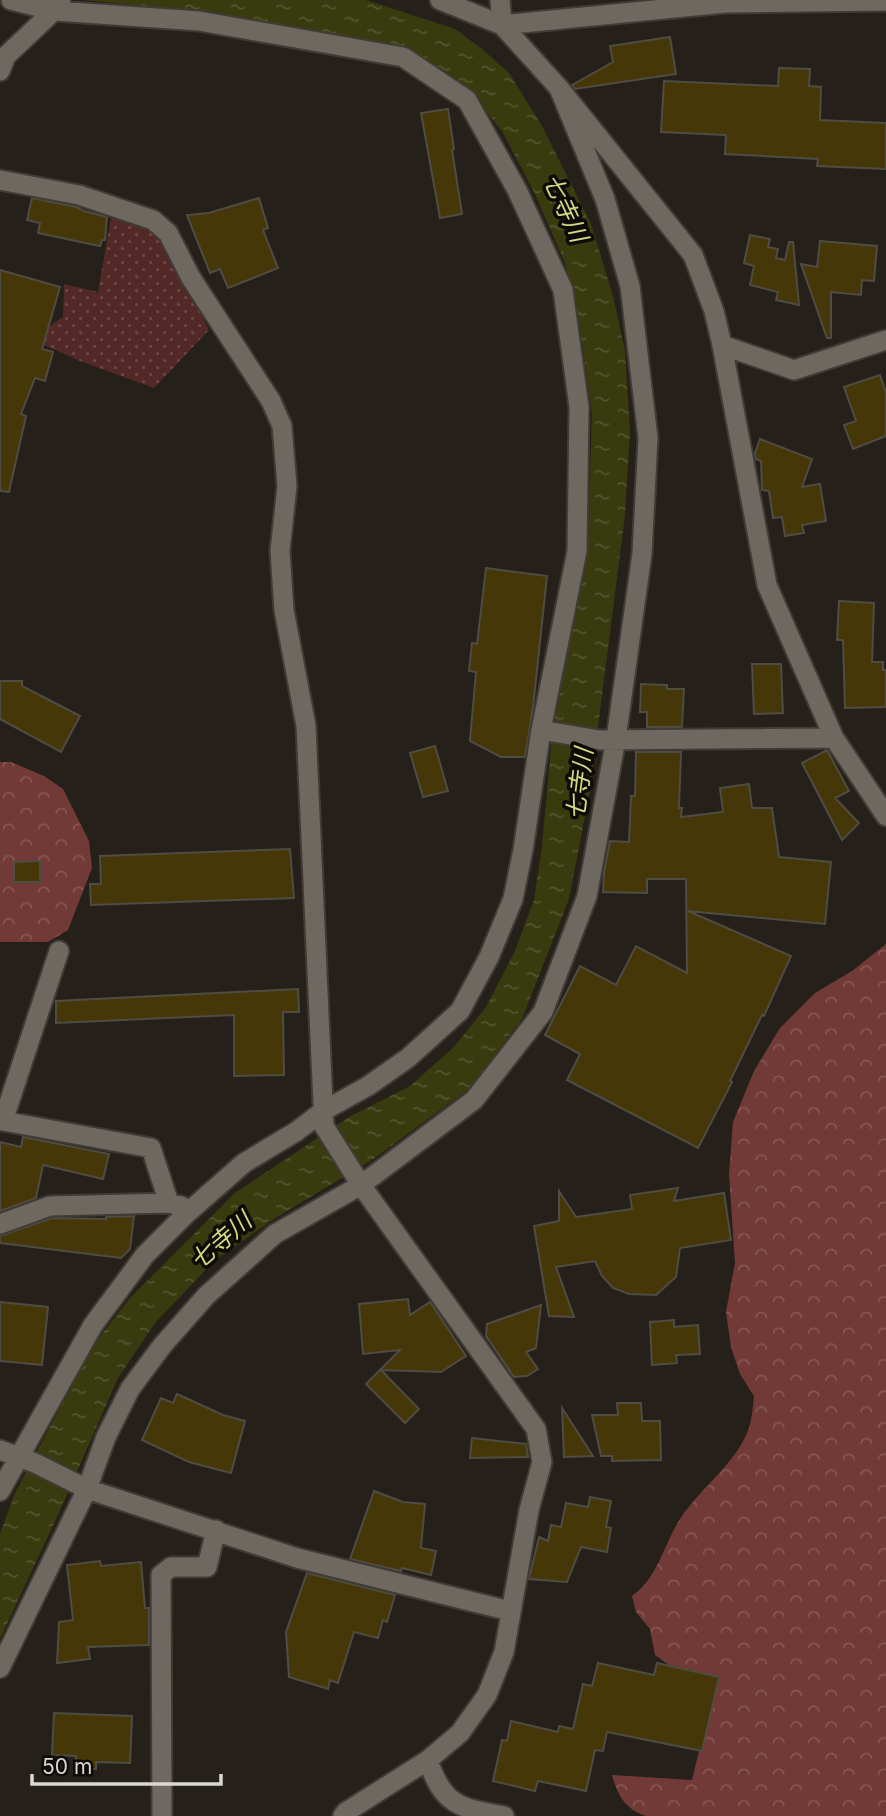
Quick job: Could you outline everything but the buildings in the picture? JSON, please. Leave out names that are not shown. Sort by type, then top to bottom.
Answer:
[{"type":"street","points":[[0,1491],[27,1460],[93,1325],[145,1255],[244,1164],[297,1131],[323,1119],[408,1058],[460,1011],[489,957],[513,899],[577,551],[579,407],[562,290],[517,190],[467,100],[403,57],[199,21],[11,0]]},
{"type":"street","points":[[440,0],[502,25],[559,88],[692,255],[714,311],[722,345],[767,585],[834,738],[886,816]]},
{"type":"street","points":[[500,0],[502,25]]},
{"type":"street","points":[[502,25],[725,3],[886,1]]},
{"type":"street","points":[[0,71],[6,56],[60,6]]},
{"type":"street","points":[[0,1668],[80,1485],[130,1389],[162,1346],[206,1296],[275,1234],[474,1100],[543,1012],[587,896],[608,739],[642,554],[648,439],[630,286],[606,200],[559,88]]},
{"type":"street","points":[[0,180],[79,195],[153,220],[168,233],[191,278],[271,401],[282,426],[287,486],[280,551],[284,610],[306,726],[323,1119],[358,1179],[536,1429],[542,1462],[530,1502],[504,1653],[488,1695],[460,1733],[428,1760],[345,1812],[343,1816]]},
{"type":"street","points":[[722,345],[794,370],[886,340]]},
{"type":"street","points":[[546,730],[608,739],[834,738]]},
{"type":"street","points":[[59,951],[3,1121],[151,1148],[169,1203]]},
{"type":"street","points":[[0,1224],[50,1206],[169,1203],[192,1209]]},
{"type":"street","points":[[0,1450],[80,1485],[297,1558],[510,1611]]},
{"type":"street","points":[[162,1816],[161,1576],[171,1567],[207,1567],[216,1530]]},
{"type":"street","points":[[428,1760],[435,1783],[449,1799],[470,1810],[504,1816]]},
{"type":"shaded area","points":[[111,218],[146,224],[164,239],[209,330],[154,388],[80,361],[31,339],[63,317],[64,284],[98,292]]},
{"type":"green space","points":[[0,762],[11,762],[44,776],[63,789],[89,841],[92,868],[68,930],[48,942],[0,942]]},
{"type":"green space","points":[[886,944],[886,1816],[646,1816],[623,1801],[612,1775],[692,1780],[717,1676],[669,1665],[655,1655],[650,1629],[636,1612],[632,1596],[648,1580],[688,1507],[736,1453],[749,1428],[753,1408],[754,1396],[740,1374],[731,1347],[726,1312],[735,1263],[729,1174],[733,1122],[754,1071],[780,1028],[815,993],[852,971]]},
{"type":"water","name":"七寺川","points":[[84,0],[366,0],[455,29],[482,49],[509,73],[542,126],[591,224],[613,296],[625,351],[630,432],[625,515],[590,790],[569,899],[522,1019],[469,1089],[372,1160],[277,1217],[215,1260],[155,1323],[118,1378],[0,1639],[0,1533],[15,1493],[93,1345],[130,1298],[235,1193],[349,1117],[410,1086],[454,1047],[486,1007],[514,953],[534,900],[542,846],[554,714],[584,551],[589,507],[592,414],[578,315],[565,263],[535,194],[503,133],[479,102],[444,70],[386,48],[330,34],[193,11]]}]
